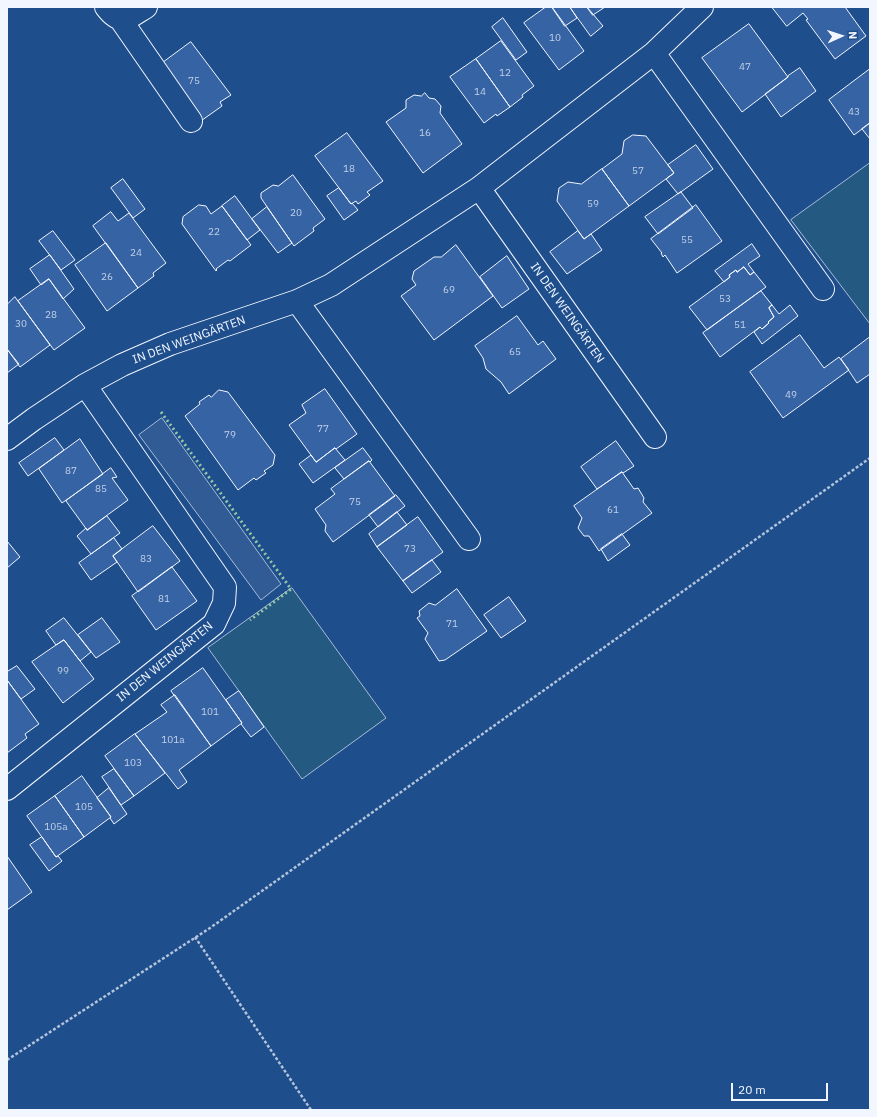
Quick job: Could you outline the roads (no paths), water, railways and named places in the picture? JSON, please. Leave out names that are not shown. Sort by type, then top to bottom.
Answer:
[{"type":"street","points":[[114,14],[126,19],[146,7]]},
{"type":"street","name":"IN DEN WEINGÄRTEN","points":[[7,439],[85,385],[122,364],[170,344],[297,302],[331,285],[479,188],[654,53],[702,7]]},
{"type":"street","points":[[114,14],[191,121]]},
{"type":"street","points":[[654,53],[823,289]]},
{"type":"street","name":"IN DEN WEINGÄRTEN","points":[[479,188],[655,437]]},
{"type":"street","points":[[297,302],[469,539]]},
{"type":"street","name":"IN DEN WEINGÄRTEN","points":[[7,789],[214,624],[224,602],[225,588],[85,385]]}]
